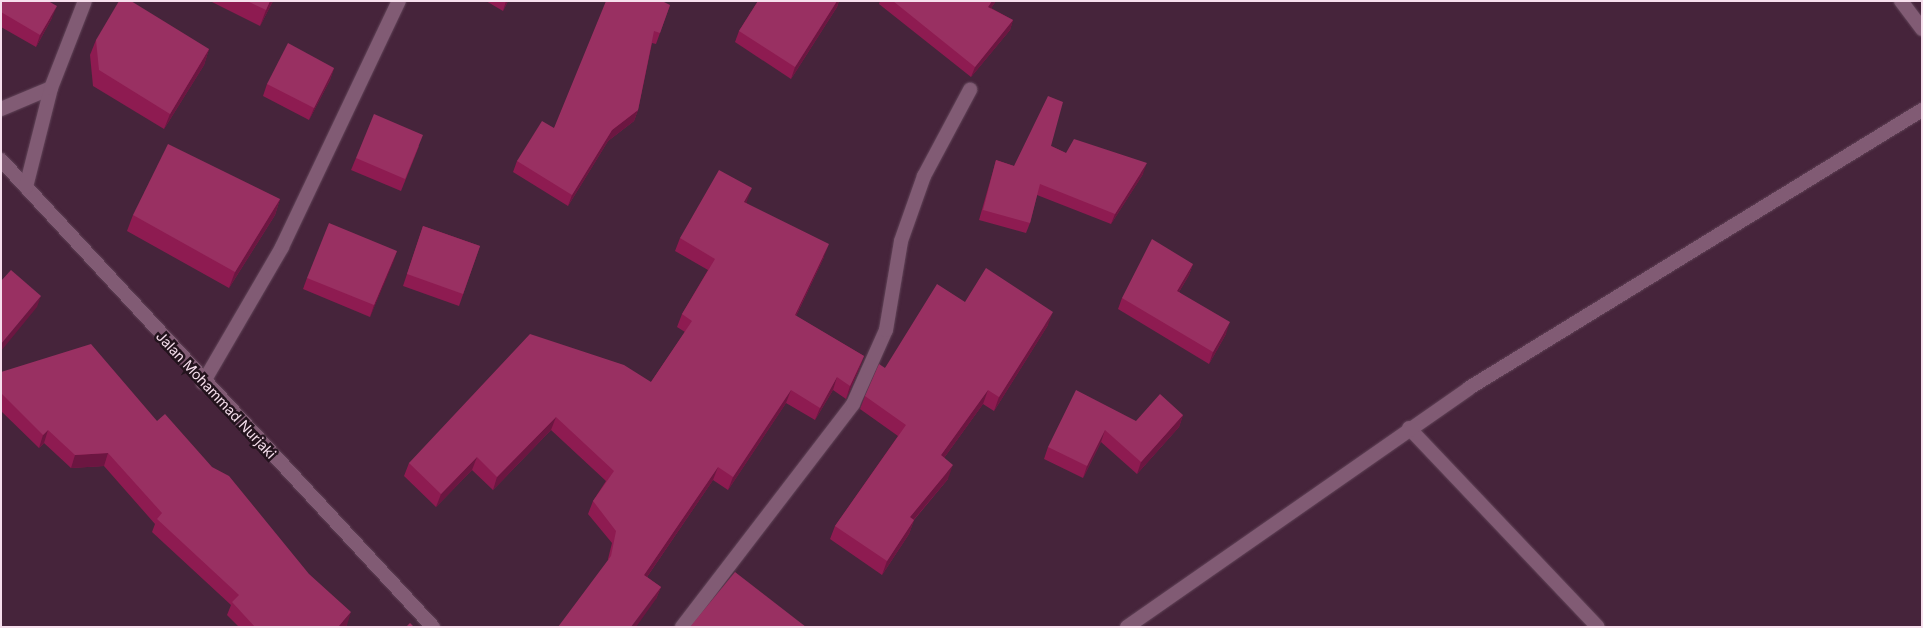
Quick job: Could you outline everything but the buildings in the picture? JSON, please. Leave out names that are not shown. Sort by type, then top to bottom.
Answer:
[{"type":"street","points":[[26,187],[51,88],[85,1]]},
{"type":"street","points":[[203,383],[282,247],[399,1]]},
{"type":"street","points":[[1902,1],[1922,29]]},
{"type":"street","points":[[1,108],[51,88]]},
{"type":"street","points":[[682,627],[853,404],[886,330],[901,241],[924,176],[970,90]]},
{"type":"street","points":[[1127,627],[1409,428],[1922,110]]},
{"type":"street","name":"Jalan Mohammad Nurjaki","points":[[1,160],[203,383],[433,627]]},
{"type":"street","points":[[1409,428],[1598,627]]}]
